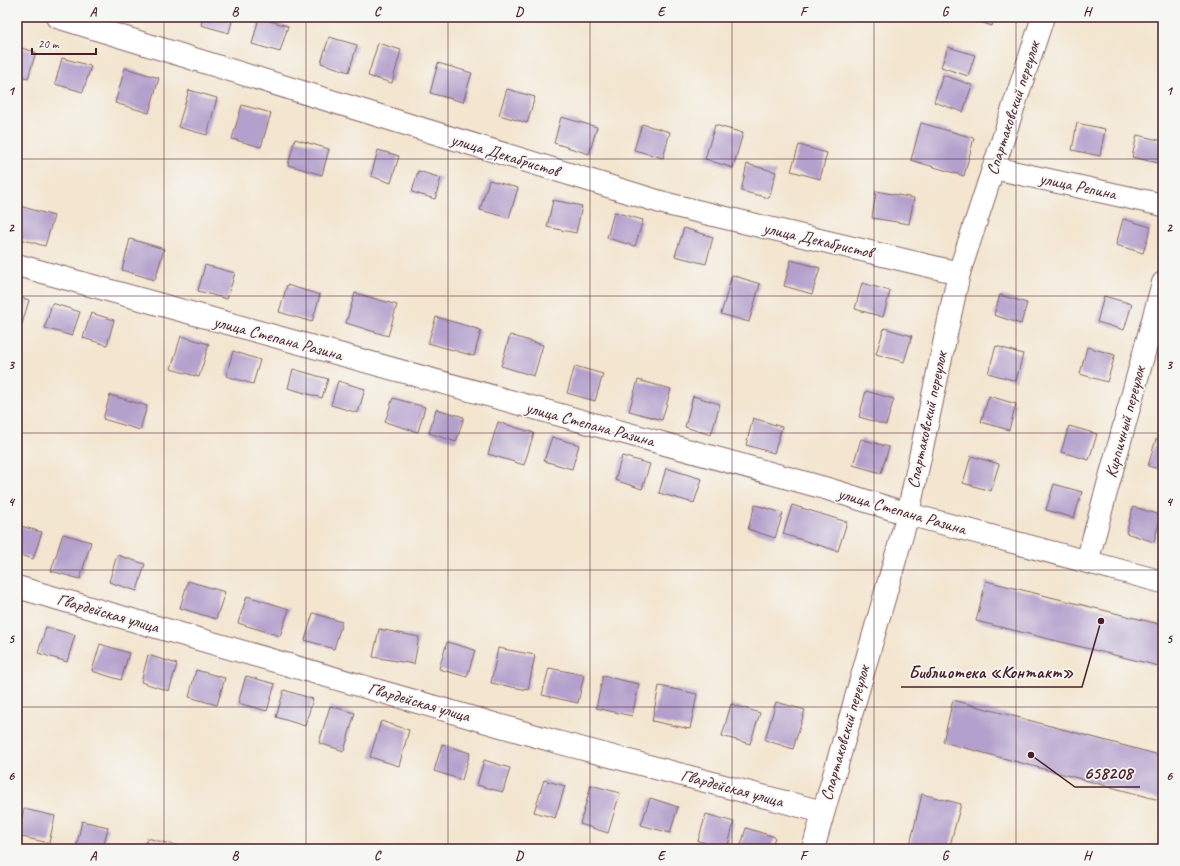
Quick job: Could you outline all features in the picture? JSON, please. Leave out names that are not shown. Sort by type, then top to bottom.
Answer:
[{"type":"street","name":"улица Декабристов","points":[[57,17],[667,204],[959,273]]},
{"type":"street","name":"Спартаковский переулок","points":[[813,849],[908,514],[959,273],[1043,17]]},
{"type":"street","name":"улица Репина","points":[[994,168],[1163,205]]},
{"type":"street","name":"улица Степана Разина","points":[[17,265],[828,489],[908,514],[1163,582]]},
{"type":"street","name":"Кирпичный переулок","points":[[1087,562],[1163,283]]},
{"type":"street","name":"Гвардейская улица","points":[[17,587],[557,742],[823,812]]},
{"type":"building","points":[[203,17],[233,17],[229,33],[201,25]]},
{"type":"building","points":[[972,17],[995,17],[992,26],[971,19]]},
{"type":"building","points":[[259,18],[288,26],[280,52],[252,44]]},
{"type":"building","points":[[329,37],[357,45],[349,72],[321,63]]},
{"type":"building","points":[[378,43],[401,50],[392,83],[368,76]]},
{"type":"building","points":[[17,47],[36,52],[28,78],[17,75]]},
{"type":"building","points":[[948,47],[975,55],[968,76],[941,67]]},
{"type":"building","points":[[62,58],[91,66],[83,92],[55,84]]},
{"type":"building","points":[[438,63],[472,73],[463,102],[430,93]]},
{"type":"building","points":[[125,68],[159,78],[149,113],[115,103]]},
{"type":"building","points":[[943,75],[972,85],[963,112],[934,102]]},
{"type":"building","points":[[507,89],[535,97],[527,123],[499,115]]},
{"type":"building","points":[[189,90],[217,98],[207,135],[178,127]]},
{"type":"building","points":[[242,105],[271,113],[261,147],[232,139]]},
{"type":"building","points":[[561,117],[597,127],[589,154],[554,143]]},
{"type":"building","points":[[921,123],[974,138],[964,176],[911,160]]},
{"type":"building","points":[[1077,123],[1105,129],[1100,156],[1072,150]]},
{"type":"building","points":[[642,124],[670,132],[663,158],[634,150]]},
{"type":"building","points":[[715,125],[743,133],[733,168],[705,159]]},
{"type":"building","points":[[1137,135],[1163,141],[1163,164],[1132,157]]},
{"type":"building","points":[[295,139],[329,149],[322,175],[288,165]]},
{"type":"building","points":[[799,145],[827,153],[820,179],[791,171]]},
{"type":"building","points":[[378,150],[399,156],[391,183],[371,176]]},
{"type":"building","points":[[747,164],[776,172],[769,198],[741,191]]},
{"type":"building","points":[[418,171],[441,178],[435,199],[412,192]]},
{"type":"building","points":[[489,180],[518,188],[509,218],[480,210]]},
{"type":"building","points":[[876,191],[914,198],[909,224],[872,218]]},
{"type":"building","points":[[553,200],[582,206],[576,233],[547,227]]},
{"type":"building","points":[[20,206],[54,216],[45,246],[17,238],[17,217]]},
{"type":"building","points":[[614,212],[643,220],[635,246],[607,238]]},
{"type":"building","points":[[1123,219],[1151,227],[1143,253],[1116,245]]},
{"type":"building","points":[[684,228],[713,237],[706,264],[675,256]]},
{"type":"building","points":[[130,239],[164,249],[155,280],[122,270]]},
{"type":"building","points":[[791,260],[820,268],[812,294],[784,286]]},
{"type":"building","points":[[205,265],[235,273],[227,299],[198,291]]},
{"type":"building","points":[[732,275],[760,284],[749,322],[721,314]]},
{"type":"building","points":[[862,283],[890,291],[883,317],[855,309]]},
{"type":"building","points":[[287,285],[320,295],[312,322],[279,312]]},
{"type":"building","points":[[355,293],[397,305],[388,336],[346,323]]},
{"type":"building","points":[[1000,295],[1027,303],[1021,324],[994,315]]},
{"type":"building","points":[[17,296],[29,300],[22,324],[17,323]]},
{"type":"building","points":[[1104,296],[1132,304],[1124,330],[1097,322]]},
{"type":"building","points":[[52,303],[80,312],[72,336],[45,328]]},
{"type":"building","points":[[91,313],[114,320],[107,345],[83,338]]},
{"type":"building","points":[[436,317],[481,330],[474,356],[428,343]]},
{"type":"building","points":[[884,328],[912,336],[904,362],[876,354]]},
{"type":"building","points":[[510,335],[543,345],[534,376],[501,366]]},
{"type":"building","points":[[181,336],[209,344],[199,377],[171,369]]},
{"type":"building","points":[[996,346],[1023,354],[1016,381],[988,373]]},
{"type":"building","points":[[1087,347],[1115,355],[1107,382],[1080,374]]},
{"type":"building","points":[[233,351],[260,360],[253,384],[226,376]]},
{"type":"building","points":[[575,366],[603,374],[595,401],[567,393]]},
{"type":"building","points":[[293,369],[328,379],[322,398],[288,388]]},
{"type":"building","points":[[638,380],[671,389],[662,420],[629,411]]},
{"type":"building","points":[[338,381],[365,389],[358,413],[331,405]]},
{"type":"building","points":[[866,391],[894,399],[886,425],[859,417]]},
{"type":"building","points":[[110,395],[147,406],[140,430],[103,419]]},
{"type":"building","points":[[693,396],[720,404],[711,435],[685,427]]},
{"type":"building","points":[[989,396],[1016,404],[1009,430],[981,422]]},
{"type":"building","points":[[393,398],[425,407],[418,432],[385,422]]},
{"type":"building","points":[[436,409],[464,417],[456,442],[429,433]]},
{"type":"building","points":[[753,418],[782,427],[774,453],[746,445]]},
{"type":"building","points":[[498,422],[534,433],[524,465],[488,454]]},
{"type":"building","points":[[1069,426],[1097,434],[1089,460],[1061,452]]},
{"type":"building","points":[[552,437],[579,445],[572,469],[544,461]]},
{"type":"building","points":[[861,439],[889,447],[881,473],[853,465]]},
{"type":"building","points":[[1156,439],[1163,441],[1163,470],[1148,466]]},
{"type":"building","points":[[622,456],[650,464],[642,489],[615,480]]},
{"type":"building","points":[[971,456],[999,464],[991,491],[963,483]]},
{"type":"building","points":[[666,468],[702,479],[694,503],[659,493]]},
{"type":"building","points":[[1054,484],[1082,492],[1074,518],[1046,510]]},
{"type":"building","points":[[755,505],[783,513],[775,538],[748,529]]},
{"type":"building","points":[[792,505],[847,522],[838,551],[783,534]]},
{"type":"building","points":[[1133,507],[1161,515],[1154,542],[1126,533]]},
{"type":"building","points":[[17,525],[42,532],[33,559],[17,554]]},
{"type":"building","points":[[63,534],[91,542],[80,579],[51,571]]},
{"type":"building","points":[[117,555],[145,564],[137,591],[109,582]]},
{"type":"building","points":[[188,581],[225,592],[216,619],[180,608]]},
{"type":"building","points":[[986,581],[1163,625],[1163,667],[976,621]]},
{"type":"building","points":[[247,596],[289,609],[280,636],[238,623]]},
{"type":"building","points":[[313,613],[342,622],[334,649],[305,640]]},
{"type":"building","points":[[46,627],[75,635],[67,662],[38,653]]},
{"type":"building","points":[[379,629],[419,637],[414,664],[373,657]]},
{"type":"building","points":[[447,642],[475,650],[467,677],[439,669]]},
{"type":"building","points":[[100,644],[129,653],[121,680],[92,671]]},
{"type":"building","points":[[498,648],[535,655],[528,690],[491,683]]},
{"type":"building","points":[[148,655],[177,664],[169,691],[141,682]]},
{"type":"building","points":[[549,668],[584,675],[578,703],[542,695]]},
{"type":"building","points":[[196,670],[225,678],[217,705],[189,697]]},
{"type":"building","points":[[246,676],[275,684],[267,711],[238,703]]},
{"type":"building","points":[[603,676],[639,684],[632,716],[596,708]]},
{"type":"building","points":[[659,686],[697,694],[690,729],[652,721]]},
{"type":"building","points":[[284,690],[313,699],[305,726],[276,717]]},
{"type":"building","points":[[953,700],[1163,756],[1163,801],[943,742]]},
{"type":"building","points":[[776,702],[805,710],[793,749],[765,740]]},
{"type":"building","points":[[731,704],[760,713],[750,744],[722,736]]},
{"type":"building","points":[[330,706],[355,713],[344,751],[319,743]]},
{"type":"building","points":[[381,721],[409,730],[399,766],[370,757]]},
{"type":"building","points":[[442,744],[470,753],[462,780],[434,771]]},
{"type":"building","points":[[484,760],[510,768],[503,792],[477,785]]},
{"type":"building","points":[[544,780],[565,786],[555,818],[534,812]]},
{"type":"building","points":[[591,785],[620,793],[608,833],[580,824]]},
{"type":"building","points":[[922,794],[961,804],[949,849],[909,849]]},
{"type":"building","points":[[650,798],[678,807],[670,833],[641,825]]},
{"type":"building","points":[[24,809],[55,816],[49,843],[18,836]]},
{"type":"building","points":[[706,814],[734,822],[727,849],[698,841]]},
{"type":"building","points":[[82,821],[108,827],[103,849],[76,848]]},
{"type":"building","points":[[746,828],[775,837],[771,849],[740,849]]},
{"type":"building","points":[[147,838],[178,846],[177,849],[144,849]]},
{"type":"place","name":"Библиотека «Контакт»","points":[[1101,621]]},
{"type":"place","name":"658208","points":[[1031,755]]}]
